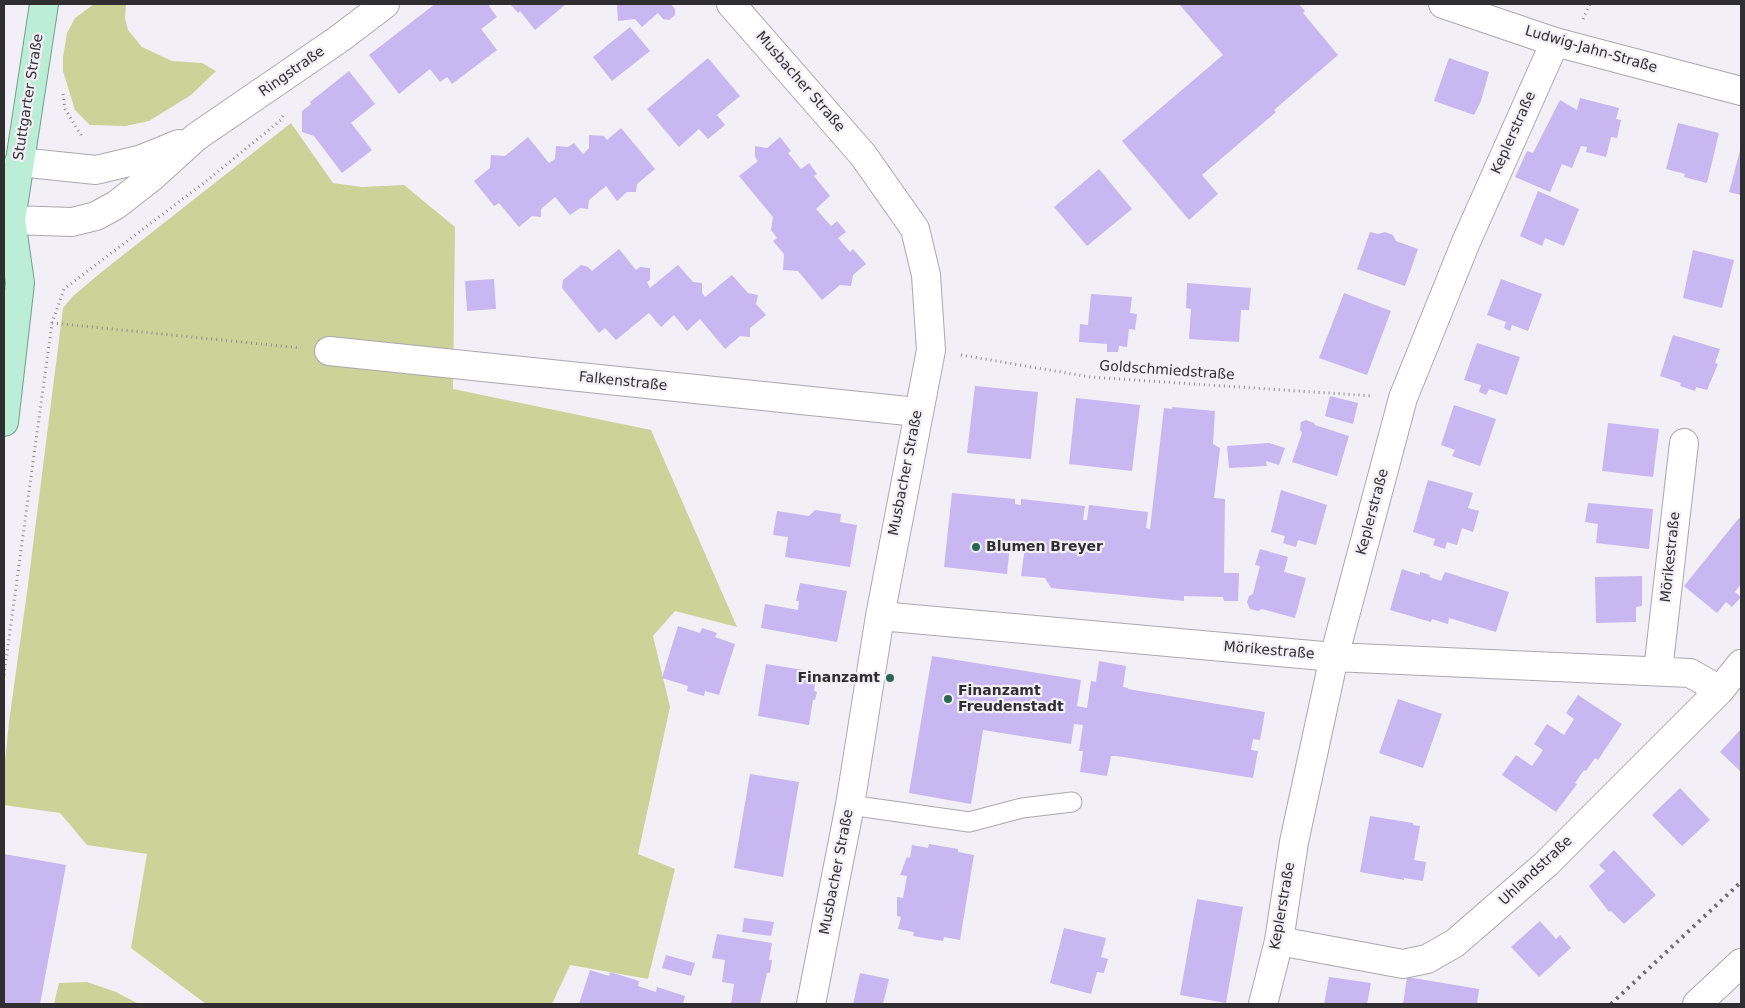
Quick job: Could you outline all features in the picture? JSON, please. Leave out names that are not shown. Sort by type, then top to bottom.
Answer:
[{"type":"main road","name":"Stuttgarter Straße","points":[[4,422],[20,283],[7,229],[11,161],[38,5]]},
{"type":"street","name":"Ringstraße","points":[[7,229],[72,222],[96,216],[116,205],[152,177],[196,137],[339,39],[385,4]]},
{"type":"street","name":"Musbacher Straße","points":[[731,4],[863,155],[915,228],[926,275],[931,350],[917,412],[880,616],[850,805],[811,1004]]},
{"type":"street","name":"Ludwig-Jahn-Straße","points":[[1443,4],[1555,42],[1741,91]]},
{"type":"street","name":"Keplerstraße","points":[[1264,1004],[1278,941],[1294,842],[1334,657],[1403,398],[1466,242],[1555,42]]},
{"type":"street","name":"Ringstraße","points":[[11,161],[96,170],[142,159],[196,137]]},
{"type":"street","name":"Falkenstraße","points":[[329,351],[917,412]]},
{"type":"street","name":"Mörikestraße","points":[[1658,671],[1684,443]]},
{"type":"street","name":"Mörikestraße","points":[[880,616],[1334,657],[1690,673],[1720,690]]},
{"type":"street","name":"Uhlandstraße","points":[[1278,941],[1403,964],[1427,959],[1455,943],[1546,864],[1720,690],[1741,664]]},
{"type":"street","points":[[1697,1004],[1741,963]]},
{"type":"lane","points":[[850,805],[969,822],[1022,808],[1072,802]]},
{"type":"path","points":[[62,85],[65,109],[81,135],[78,168]]},
{"type":"path","points":[[4,676],[52,323],[64,289],[206,182],[281,120]]},
{"type":"path","points":[[52,323],[329,351]]},
{"type":"path","name":"Goldschmiedstraße","points":[[931,350],[1090,377],[1403,398]]},
{"type":"green space","points":[[94,4],[126,4],[125,18],[128,30],[142,47],[172,61],[202,63],[216,71],[191,95],[149,121],[126,126],[90,125],[75,110],[63,71],[63,57],[67,33],[75,18]]},
{"type":"green space","points":[[291,123],[333,183],[362,187],[404,185],[455,227],[453,389],[651,430],[737,627],[675,611],[653,636],[670,707],[638,854],[675,869],[648,979],[570,965],[552,1004],[206,1004],[131,948],[147,854],[87,845],[60,813],[4,805],[4,770],[9,722],[63,308],[73,296],[104,270]]},
{"type":"green space","points":[[87,982],[116,992],[139,1004],[54,1004],[59,983]]},
{"type":"building","points":[[435,4],[490,4],[489,6],[497,17],[481,29],[497,50],[452,84],[447,77],[440,82],[430,69],[399,94],[369,55]]},
{"type":"building","points":[[510,4],[566,4],[535,30],[520,11],[518,13]]},
{"type":"building","points":[[617,4],[671,4],[675,9],[675,15],[669,20],[663,19],[658,13],[642,27],[635,19],[618,21]]},
{"type":"building","points":[[1179,4],[1299,4],[1305,11],[1303,13],[1338,55],[1274,110],[1276,112],[1202,175],[1218,194],[1189,220],[1122,141],[1223,55]]},
{"type":"building","points":[[630,27],[650,51],[612,81],[593,57]]},
{"type":"building","points":[[708,58],[740,96],[717,115],[725,125],[708,139],[699,129],[679,147],[647,109]]},
{"type":"building","points":[[1449,58],[1489,72],[1481,101],[1474,115],[1434,101]]},
{"type":"building","points":[[349,71],[375,104],[351,123],[372,150],[342,173],[314,136],[302,132],[302,111],[311,104],[310,102]]},
{"type":"building","points":[[1580,98],[1619,108],[1616,119],[1621,120],[1617,138],[1611,137],[1606,157],[1586,152],[1587,147],[1581,146],[1572,168],[1562,164],[1550,192],[1515,177],[1527,151],[1533,153],[1560,100],[1577,110]]},
{"type":"building","points":[[1678,123],[1719,133],[1707,183],[1684,177],[1685,174],[1666,169]]},
{"type":"building","points":[[621,128],[655,169],[637,184],[636,192],[627,192],[617,201],[606,186],[589,200],[588,209],[580,208],[570,215],[555,197],[541,209],[541,217],[532,216],[519,227],[499,203],[494,206],[474,181],[490,168],[491,155],[505,156],[528,137],[549,163],[555,159],[556,146],[568,147],[574,143],[583,154],[589,148],[589,135],[604,136],[607,140]]},
{"type":"building","points":[[780,137],[791,151],[788,153],[801,169],[809,163],[817,174],[814,176],[830,196],[816,209],[831,226],[837,221],[846,232],[838,238],[850,252],[853,249],[866,264],[853,275],[851,286],[840,285],[822,300],[798,271],[783,270],[784,254],[773,241],[777,238],[771,230],[773,217],[739,176],[758,161],[755,157],[755,146],[767,148]]},
{"type":"building","points":[[1741,147],[1741,195],[1729,192]]},
{"type":"building","points":[[1099,169],[1132,209],[1087,246],[1054,207]]},
{"type":"building","points":[[1538,191],[1579,209],[1564,246],[1545,238],[1542,246],[1520,236]]},
{"type":"building","points":[[1370,232],[1378,234],[1385,232],[1393,235],[1396,241],[1418,249],[1405,286],[1357,269]]},
{"type":"building","points":[[619,249],[636,270],[640,267],[650,268],[650,280],[647,282],[650,288],[678,265],[693,282],[702,283],[702,293],[705,297],[732,275],[748,293],[758,295],[756,304],[766,315],[750,328],[750,337],[740,336],[725,349],[700,319],[687,331],[674,315],[661,327],[649,313],[616,340],[605,328],[599,333],[562,288],[563,280],[581,265],[588,267],[592,271]]},
{"type":"building","points":[[1693,250],[1734,260],[1722,308],[1683,298]]},
{"type":"building","points":[[494,279],[496,309],[467,311],[465,281]]},
{"type":"building","points":[[1501,279],[1542,294],[1528,331],[1512,325],[1510,331],[1504,328],[1506,322],[1487,315]]},
{"type":"building","points":[[1187,283],[1251,288],[1249,310],[1241,310],[1239,342],[1189,339],[1191,309],[1186,308]]},
{"type":"building","points":[[1344,293],[1391,311],[1367,375],[1319,358]]},
{"type":"building","points":[[1091,294],[1132,297],[1130,313],[1137,314],[1135,330],[1129,329],[1127,347],[1119,346],[1118,352],[1107,352],[1107,344],[1079,342],[1080,324],[1088,325]]},
{"type":"building","points":[[1673,335],[1720,349],[1715,363],[1718,364],[1707,390],[1696,387],[1695,391],[1680,386],[1681,383],[1660,376]]},
{"type":"building","points":[[1477,343],[1520,357],[1507,395],[1489,389],[1486,395],[1479,392],[1481,385],[1464,380]]},
{"type":"building","points":[[975,386],[1038,392],[1031,459],[967,453]]},
{"type":"building","points":[[1330,396],[1358,403],[1353,424],[1325,416]]},
{"type":"building","points":[[1076,398],[1140,405],[1132,471],[1069,464]]},
{"type":"building","points":[[1454,405],[1496,419],[1480,466],[1452,456],[1455,450],[1441,445]]},
{"type":"building","points":[[1172,407],[1215,411],[1213,444],[1220,448],[1214,498],[1225,499],[1224,573],[1239,573],[1238,601],[1224,601],[1223,597],[1184,596],[1184,601],[1051,588],[1045,578],[1021,576],[1025,547],[1010,545],[1007,574],[944,567],[952,493],[1015,499],[1015,504],[1021,505],[1021,499],[1085,506],[1083,520],[1087,520],[1089,505],[1148,512],[1146,528],[1150,529],[1164,408],[1172,409]]},
{"type":"building","points":[[1306,420],[1315,425],[1349,436],[1337,476],[1292,462],[1302,433],[1300,430],[1301,422]]},
{"type":"building","points":[[1608,423],[1659,429],[1653,477],[1602,471]]},
{"type":"building","points":[[1269,443],[1285,448],[1279,465],[1266,461],[1267,466],[1229,468],[1227,446]]},
{"type":"building","points":[[1428,480],[1473,493],[1468,508],[1479,511],[1473,532],[1462,528],[1457,545],[1447,542],[1445,549],[1433,545],[1435,539],[1413,532]]},
{"type":"building","points":[[1281,490],[1327,505],[1316,545],[1298,540],[1296,547],[1283,543],[1285,536],[1271,532]]},
{"type":"building","points":[[1588,503],[1653,509],[1649,549],[1596,543],[1598,524],[1585,522]]},
{"type":"building","points":[[815,510],[841,514],[840,522],[857,525],[850,567],[785,557],[788,537],[773,535],[777,511],[809,516]]},
{"type":"building","points":[[1739,518],[1741,520],[1741,584],[1735,592],[1741,597],[1732,607],[1726,602],[1717,613],[1684,586]]},
{"type":"building","points":[[1260,549],[1288,557],[1284,572],[1306,578],[1295,618],[1262,609],[1258,611],[1250,609],[1247,602],[1249,596],[1253,594],[1260,566],[1255,565]]},
{"type":"building","points":[[1402,569],[1420,575],[1420,572],[1430,575],[1429,577],[1441,581],[1445,572],[1509,592],[1496,632],[1449,618],[1448,624],[1432,619],[1431,622],[1390,610]]},
{"type":"building","points":[[1642,576],[1642,606],[1636,607],[1636,622],[1596,623],[1595,577]]},
{"type":"building","points":[[800,583],[847,591],[837,642],[761,628],[765,604],[798,610],[799,601],[796,601]]},
{"type":"building","points":[[678,626],[700,633],[702,628],[717,633],[715,637],[735,644],[719,695],[705,691],[704,696],[687,691],[688,686],[662,678]]},
{"type":"building","points":[[932,656],[1081,680],[1077,706],[1087,708],[1091,681],[1096,682],[1099,661],[1126,666],[1123,687],[1128,689],[1265,712],[1260,740],[1253,739],[1251,750],[1258,751],[1253,778],[1117,756],[1111,756],[1107,776],[1080,772],[1083,751],[1079,751],[1083,725],[1074,724],[1071,744],[983,730],[971,804],[909,793]]},
{"type":"building","points":[[766,664],[817,672],[814,691],[817,692],[815,700],[813,700],[809,725],[758,716]]},
{"type":"building","points":[[1578,695],[1622,724],[1598,760],[1595,758],[1586,771],[1584,770],[1575,783],[1577,784],[1556,812],[1502,775],[1516,755],[1532,766],[1543,750],[1534,744],[1547,724],[1564,735],[1574,719],[1566,713]]},
{"type":"building","points":[[1398,699],[1442,714],[1423,768],[1379,753]]},
{"type":"building","points":[[1741,729],[1741,772],[1720,752]]},
{"type":"building","points":[[750,774],[799,782],[783,877],[734,868]]},
{"type":"building","points":[[1680,788],[1710,820],[1682,846],[1652,815]]},
{"type":"building","points":[[1370,816],[1413,823],[1413,825],[1420,826],[1414,860],[1426,862],[1423,881],[1404,878],[1404,880],[1360,872]]},
{"type":"building","points":[[929,844],[958,849],[958,852],[974,855],[960,940],[944,937],[943,941],[913,936],[914,932],[898,929],[901,917],[897,916],[897,897],[903,898],[907,876],[900,875],[907,857],[910,858],[912,845],[928,848]]},
{"type":"building","points":[[1614,850],[1656,895],[1624,924],[1611,911],[1609,912],[1589,886],[1605,871],[1599,865]]},
{"type":"building","points":[[4,854],[66,865],[40,1004],[4,1004]]},
{"type":"building","points":[[1197,899],[1243,907],[1226,1003],[1180,995]]},
{"type":"building","points":[[744,918],[774,922],[771,936],[742,932]]},
{"type":"building","points":[[1540,921],[1556,939],[1560,935],[1571,948],[1539,977],[1511,947]]},
{"type":"building","points":[[1064,928],[1106,938],[1101,957],[1108,959],[1104,973],[1097,972],[1091,994],[1050,983]]},
{"type":"building","points":[[717,934],[772,943],[769,960],[772,960],[770,973],[767,973],[760,1004],[731,1004],[734,984],[722,982],[725,960],[712,958]]},
{"type":"building","points":[[666,955],[695,963],[691,976],[662,968]]},
{"type":"building","points":[[590,970],[609,976],[610,972],[639,981],[638,986],[656,992],[657,987],[685,996],[683,1004],[579,1004]]},
{"type":"building","points":[[860,973],[889,979],[883,1004],[853,1004]]},
{"type":"building","points":[[1329,977],[1371,983],[1367,1004],[1324,1004]]},
{"type":"building","points":[[1407,977],[1479,989],[1477,1004],[1403,1004]]},
{"type":"railway","points":[[1611,1004],[1741,882]]},
{"type":"place","name":"Blumen Breyer","points":[[976,547]]},
{"type":"place","name":"Finanzamt","points":[[890,678]]},
{"type":"place","name":"Finanzamt Freudenstadt","points":[[948,699]]}]
